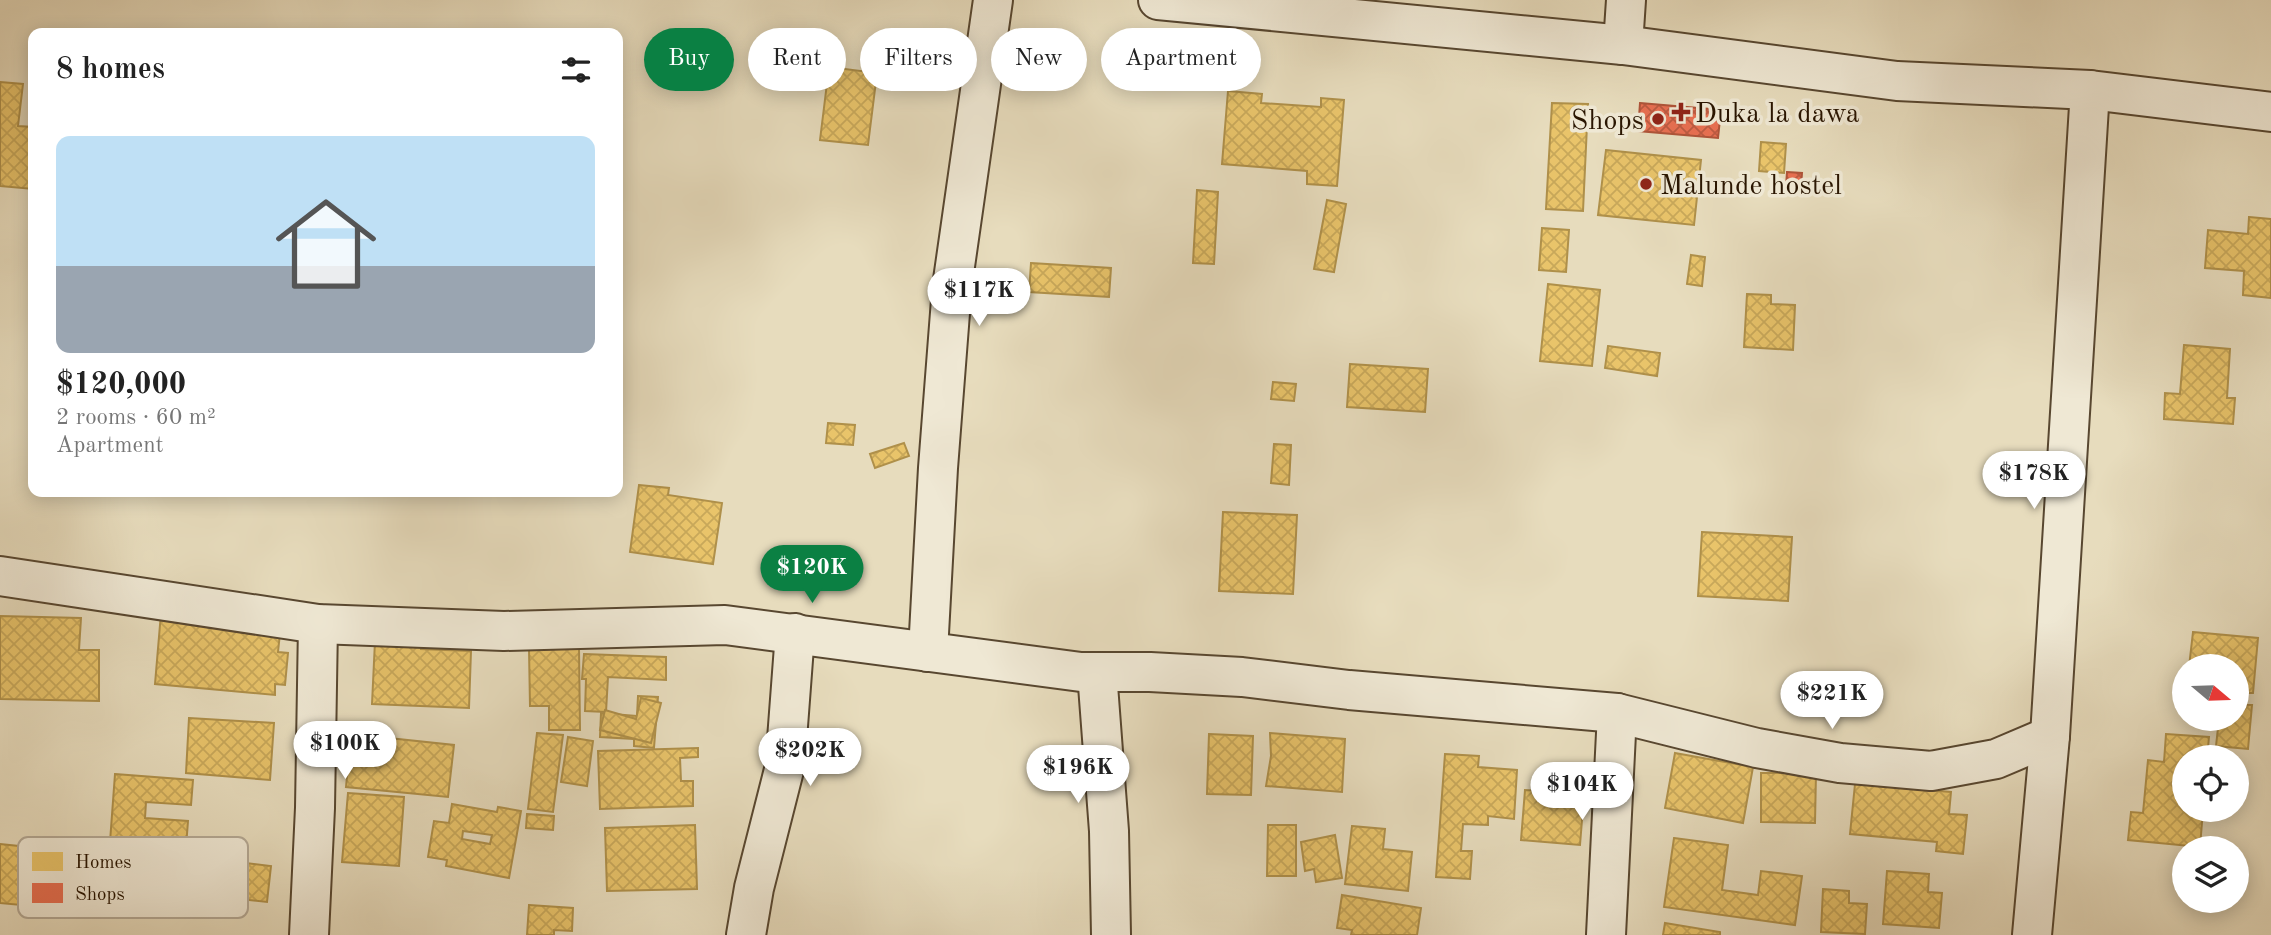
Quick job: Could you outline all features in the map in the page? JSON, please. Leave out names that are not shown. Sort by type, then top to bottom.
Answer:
[{"type":"street","points":[[928,652],[938,468],[953,287],[993,0]]},
{"type":"street","points":[[1158,0],[1623,45],[1897,81],[2090,90],[2271,112]]},
{"type":"street","points":[[1623,45],[1626,0]]},
{"type":"street","points":[[2032,935],[2050,736],[2090,90]]},
{"type":"street","points":[[0,576],[318,624],[504,631],[724,625],[1082,672],[1242,677],[1349,690],[1617,713],[1757,748],[1840,763],[1931,771],[1996,759],[2050,736]]},
{"type":"street","points":[[309,935],[315,808],[318,624]]},
{"type":"street","points":[[746,935],[754,888],[785,766],[795,633]]},
{"type":"street","points":[[1097,672],[1110,831],[1111,935]]},
{"type":"street","points":[[1606,935],[1617,713]]},
{"type":"building: Homes","points":[[846,69],[860,71],[860,91],[875,91],[868,145],[820,140],[826,91],[846,91]]},
{"type":"building: Homes","points":[[0,82],[23,84],[18,126],[28,127],[28,189],[0,186]]},
{"type":"building: Homes","points":[[1228,91],[1262,94],[1261,103],[1321,107],[1321,98],[1344,100],[1337,186],[1307,184],[1307,171],[1222,164]]},
{"type":"building: Homes","points":[[1552,103],[1588,104],[1583,211],[1546,209]]},
{"type":"building: Homes","points":[[1761,142],[1786,144],[1784,173],[1759,171]]},
{"type":"building: Homes","points":[[1606,150],[1701,160],[1694,225],[1598,215]]},
{"type":"building: Homes","points":[[1197,190],[1218,192],[1214,264],[1193,263]]},
{"type":"building: Homes","points":[[1327,200],[1346,204],[1334,272],[1314,269]]},
{"type":"building: Homes","points":[[2249,217],[2271,219],[2271,298],[2243,295],[2244,271],[2205,268],[2208,230],[2248,234]]},
{"type":"building: Homes","points":[[1542,228],[1569,230],[1566,272],[1539,270]]},
{"type":"building: Homes","points":[[1691,255],[1705,257],[1702,286],[1687,284]]},
{"type":"building: Homes","points":[[1031,263],[1111,268],[1109,297],[1029,292]]},
{"type":"building: Homes","points":[[1548,284],[1600,290],[1592,366],[1540,361]]},
{"type":"building: Homes","points":[[1747,294],[1771,295],[1771,304],[1795,305],[1793,350],[1744,347]]},
{"type":"building: Homes","points":[[2184,345],[2230,349],[2227,398],[2235,398],[2233,424],[2164,419],[2165,393],[2180,394]]},
{"type":"building: Homes","points":[[1608,346],[1660,353],[1657,376],[1605,368]]},
{"type":"building: Homes","points":[[1350,364],[1428,369],[1425,412],[1347,407]]},
{"type":"building: Homes","points":[[1273,382],[1296,384],[1294,401],[1271,399]]},
{"type":"building: Homes","points":[[828,423],[855,425],[853,445],[826,443]]},
{"type":"building: Homes","points":[[904,443],[909,456],[875,468],[870,454]]},
{"type":"building: Homes","points":[[1274,444],[1291,445],[1289,485],[1271,483]]},
{"type":"building: Homes","points":[[639,485],[669,488],[668,495],[722,503],[713,564],[630,552]]},
{"type":"building: Homes","points":[[1223,512],[1297,515],[1293,594],[1219,591]]},
{"type":"building: Homes","points":[[1702,532],[1792,537],[1788,601],[1698,596]]},
{"type":"building: Homes","points":[[161,613],[281,624],[278,652],[288,653],[285,685],[275,684],[275,695],[155,684]]},
{"type":"building: Homes","points":[[0,616],[81,618],[79,650],[99,650],[99,701],[0,699]]},
{"type":"building: Homes","points":[[2193,632],[2258,638],[2253,693],[2249,693],[2249,654],[2190,654]]},
{"type":"building: Homes","points":[[375,641],[421,643],[421,649],[471,651],[469,708],[372,704]]},
{"type":"building: Homes","points":[[579,648],[580,730],[549,730],[549,706],[530,706],[529,649]]},
{"type":"building: Homes","points":[[584,654],[666,657],[666,680],[608,677],[606,712],[585,711],[586,679],[582,679]]},
{"type":"building: Homes","points":[[638,696],[658,697],[654,748],[634,746],[634,739],[600,737],[601,713],[637,716]]},
{"type":"building: Homes","points":[[641,698],[661,703],[651,743],[600,730],[605,710],[636,719]]},
{"type":"building: Homes","points":[[2249,705],[2252,705],[2248,745],[2216,745],[2218,732],[2249,732]]},
{"type":"building: Homes","points":[[189,718],[274,723],[270,780],[186,773]]},
{"type":"building: Homes","points":[[537,733],[563,735],[553,812],[528,809]]},
{"type":"building: Homes","points":[[1270,733],[1345,739],[1342,792],[1266,786],[1271,756]]},
{"type":"building: Homes","points":[[351,734],[454,745],[448,797],[346,787]]},
{"type":"building: Homes","points":[[1209,734],[1253,736],[1251,795],[1207,794]]},
{"type":"building: Homes","points":[[2166,734],[2209,737],[2208,745],[2172,745],[2172,822],[2202,822],[2201,836],[2172,836],[2172,844],[2128,840],[2131,812],[2143,813],[2148,760],[2164,762]]},
{"type":"building: Homes","points":[[568,737],[593,741],[587,786],[561,782]]},
{"type":"building: Homes","points":[[698,748],[698,757],[680,758],[681,781],[693,781],[693,806],[600,809],[598,751]]},
{"type":"building: Homes","points":[[1675,753],[1753,767],[1743,823],[1665,808]]},
{"type":"building: Homes","points":[[1445,754],[1479,756],[1478,767],[1517,770],[1514,819],[1488,816],[1488,825],[1463,824],[1461,851],[1472,851],[1470,879],[1436,877]]},
{"type":"building: Homes","points":[[1761,773],[1816,773],[1815,823],[1761,822]]},
{"type":"building: Homes","points":[[115,774],[193,780],[191,805],[146,802],[145,818],[188,821],[187,837],[110,837]]},
{"type":"building: Homes","points":[[1544,777],[1573,780],[1571,794],[1584,795],[1580,845],[1521,840],[1525,790],[1542,791]]},
{"type":"building: Homes","points":[[1855,784],[1951,792],[1949,814],[1967,815],[1963,854],[1936,851],[1937,842],[1850,834]]},
{"type":"building: Homes","points":[[348,793],[404,797],[399,866],[342,862]]},
{"type":"building: Homes","points":[[452,804],[497,812],[498,807],[521,811],[509,878],[446,866],[447,860],[428,857],[434,821],[449,823]],"holes":[[[463,831],[492,835],[490,844],[462,839]]]},
{"type":"building: Homes","points":[[527,814],[554,816],[553,830],[526,828]]},
{"type":"building: Homes","points":[[695,825],[697,889],[607,891],[605,828]]},
{"type":"building: Homes","points":[[1268,825],[1296,825],[1296,876],[1267,876]]},
{"type":"building: Homes","points":[[1352,826],[1385,829],[1383,849],[1412,852],[1408,891],[1345,884]]},
{"type":"building: Homes","points":[[1335,835],[1342,878],[1316,882],[1314,869],[1305,871],[1301,842]]},
{"type":"building: Homes","points":[[1674,838],[1728,845],[1722,890],[1758,895],[1761,871],[1802,876],[1795,925],[1664,907]]},
{"type":"building: Homes","points":[[0,844],[18,846],[18,905],[0,903]]},
{"type":"building: Homes","points":[[248,863],[271,866],[267,902],[248,900]]},
{"type":"building: Homes","points":[[1887,871],[1929,874],[1928,892],[1942,893],[1939,928],[1883,924]]},
{"type":"building: Homes","points":[[1823,889],[1849,891],[1849,903],[1867,904],[1865,934],[1821,932]]},
{"type":"building: Homes","points":[[1342,895],[1421,908],[1417,935],[1351,935],[1352,930],[1337,928]]},
{"type":"building: Homes","points":[[529,905],[573,908],[572,931],[554,930],[554,935],[527,935]]},
{"type":"building: Homes","points":[[1665,923],[1720,932],[1720,935],[1663,935]]},
{"type":"building: Shops","points":[[1640,103],[1721,110],[1718,138],[1638,131]]},
{"type":"building: Shops","points":[[1787,172],[1802,173],[1801,187],[1786,186]]},
{"type":"place","name":"Duka la dawa","points":[[1681,112]]},
{"type":"place","name":"Shops","points":[[1658,119]]},
{"type":"place","name":"Malunde hostel","points":[[1646,184]]}]
